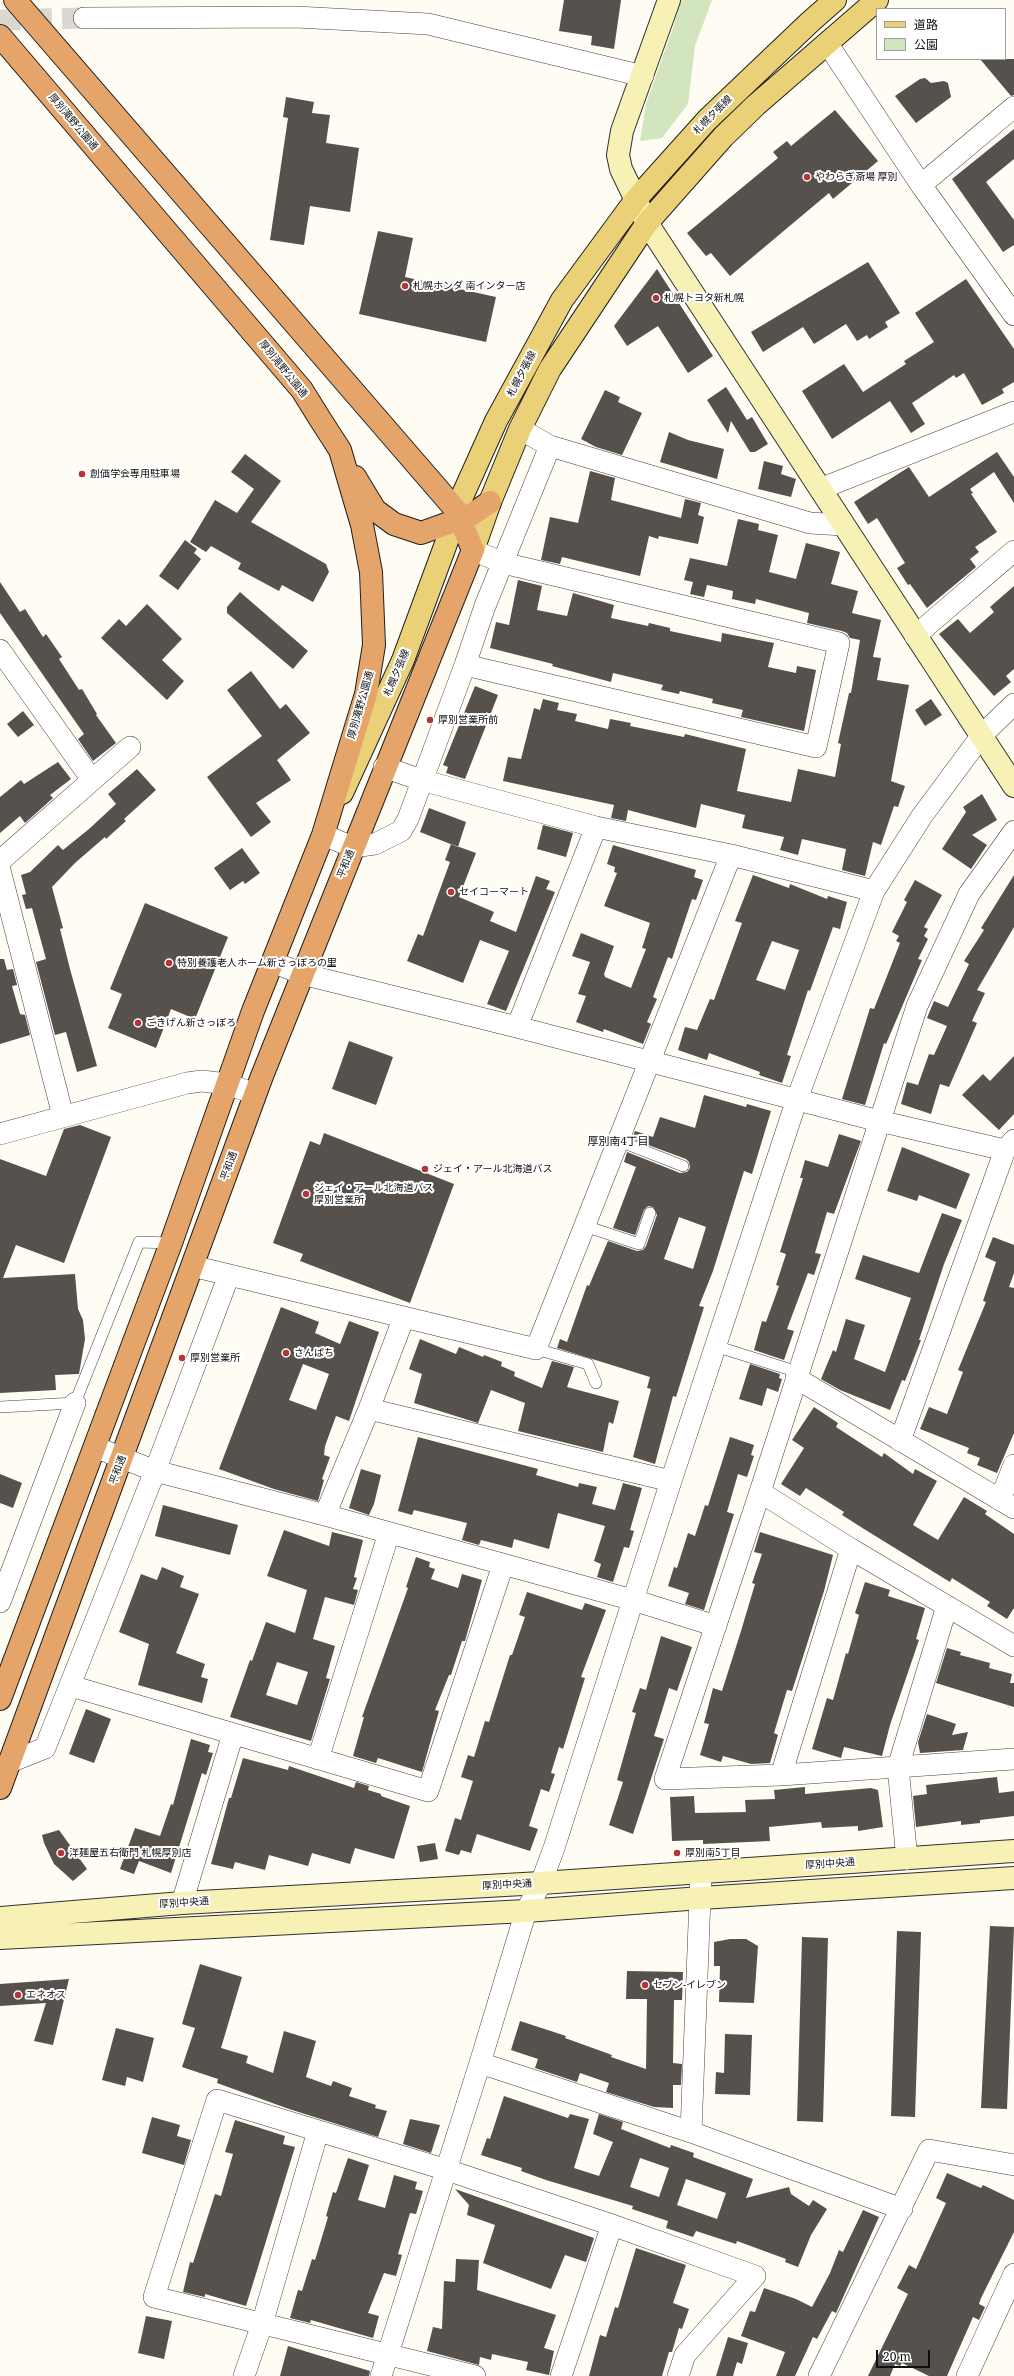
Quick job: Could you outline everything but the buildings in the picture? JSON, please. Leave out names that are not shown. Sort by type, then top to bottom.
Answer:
[{"type":"highway","points":[[15,0],[457,517],[473,550]]},
{"type":"highway","name":"厚別滝野公園通","points":[[0,36],[302,390],[340,450],[362,525],[371,572],[374,645],[366,694],[325,830]]},
{"type":"highway","points":[[340,450],[375,510],[394,524],[421,533],[490,502]]},
{"type":"highway","name":"平和通","points":[[0,1788],[123,1459],[192,1266],[256,1094],[384,767],[473,550]]},
{"type":"highway","points":[[0,1700],[171,1243],[253,1011],[274,962],[325,830]]},
{"type":"main road","points":[[669,0],[622,131],[618,155],[621,169],[637,198],[647,223],[1014,786]]},
{"type":"main road","name":"札幌夕張線","points":[[325,830],[365,747],[403,660],[457,517],[496,421],[562,300],[637,198],[706,120],[810,22],[836,0]]},
{"type":"main road","points":[[473,550],[490,502],[520,429],[550,369],[647,223],[723,137],[877,0]]},
{"type":"main road","name":"厚別中央通","points":[[0,1918],[182,1903],[541,1884],[1014,1851]]},
{"type":"main road","points":[[0,1938],[526,1911],[1014,1878]]},
{"type":"street","points":[[84,18],[296,17],[428,24],[643,76]]},
{"type":"street","points":[[827,43],[921,184],[1014,315]]},
{"type":"street","points":[[921,184],[1014,107]]},
{"type":"street","points":[[820,489],[1014,412]]},
{"type":"street","points":[[520,429],[550,446],[810,523],[843,525]]},
{"type":"street","points":[[325,830],[353,847],[375,844],[401,831],[408,819],[421,780],[465,665],[485,606],[550,446]]},
{"type":"street","points":[[465,665],[816,747],[839,644],[503,563],[473,550]]},
{"type":"street","points":[[915,636],[1014,551]]},
{"type":"street","points":[[0,650],[92,780]]},
{"type":"street","points":[[381,2376],[447,2170],[526,1911],[541,1884],[554,1848],[632,1600],[797,1099],[874,891],[922,816],[982,735],[1014,704]]},
{"type":"street","points":[[0,861],[130,748]]},
{"type":"street","points":[[384,767],[421,780],[596,827],[731,855],[874,891]]},
{"type":"street","points":[[517,1027],[596,827]]},
{"type":"street","points":[[1014,831],[969,894],[924,992],[879,1121],[760,1492],[665,1778],[781,1775],[1014,1759]]},
{"type":"street","points":[[192,1266],[536,1349],[651,1062],[731,855]]},
{"type":"street","points":[[0,870],[63,1116]]},
{"type":"street","points":[[274,962],[302,974],[517,1027],[879,1121],[1009,1145],[900,1441]]},
{"type":"street","points":[[0,1134],[187,1083],[202,1081],[227,1084],[256,1094]]},
{"type":"street","points":[[10,1762],[45,1748],[155,1472],[229,1275]]},
{"type":"street","points":[[325,1515],[369,1409],[404,1317]]},
{"type":"street","points":[[797,1375],[900,1441],[1007,1504],[1014,1465]]},
{"type":"street","points":[[0,1602],[75,1403]]},
{"type":"street","points":[[369,1409],[671,1480]]},
{"type":"street","points":[[95,1447],[155,1472],[325,1515],[389,1534],[632,1600],[716,1626]]},
{"type":"street","points":[[760,1492],[851,1549],[1014,1646]]},
{"type":"street","points":[[318,1759],[389,1534]]},
{"type":"street","points":[[781,1775],[851,1549]]},
{"type":"street","points":[[71,1686],[428,1791],[503,1565]]},
{"type":"street","points":[[907,1859],[898,1768],[947,1606]]},
{"type":"street","points":[[182,1903],[233,1734]]},
{"type":"street","points":[[691,2132],[701,1872]]},
{"type":"street","points":[[480,2063],[691,2132],[902,2209]]},
{"type":"street","points":[[464,2375],[154,2296],[217,2100],[447,2170],[612,2225],[755,2276],[685,2355],[678,2376]]},
{"type":"street","points":[[244,2376],[262,2324],[318,2130]]},
{"type":"street","points":[[819,2376],[902,2209],[929,2150],[1014,2165]]},
{"type":"street","points":[[561,2376],[612,2225]]},
{"type":"street","points":[[967,2376],[1014,2274]]},
{"type":"lane","points":[[619,1141],[683,1166]]},
{"type":"lane","points":[[586,1226],[639,1244],[650,1213]]},
{"type":"lane","points":[[0,1407],[75,1403],[139,1242],[171,1243]]},
{"type":"lane","points":[[715,1346],[797,1375]]},
{"type":"lane","points":[[536,1349],[588,1364],[596,1382]]},
{"type":"green space","points":[[680,0],[712,0],[695,46],[688,104],[662,138],[640,141],[646,104],[674,25]]},
{"type":"tunnel","points":[[0,20],[84,18]]},
{"type":"place","name":"やわらぎ斎場 厚別","points":[[807,177]]},
{"type":"place","name":"札幌ホンダ 南インター店","points":[[405,286]]},
{"type":"place","name":"札幌トヨタ新札幌","points":[[656,298]]},
{"type":"place","name":"創価学会専用駐車場","points":[[82,474]]},
{"type":"place","name":"厚別営業所前","points":[[430,720]]},
{"type":"place","name":"セイコーマート","points":[[451,892]]},
{"type":"place","name":"特別養護老人ホーム新さっぽろの里","points":[[169,963]]},
{"type":"place","name":"ごきげん新さっぽろ","points":[[138,1023]]},
{"type":"place","name":"ジェイ・アール北海道バス","points":[[425,1169]]},
{"type":"place","name":"ジェイ・アール北海道バス 厚別営業所","points":[[306,1194]]},
{"type":"place","name":"さんぱち","points":[[286,1353]]},
{"type":"place","name":"厚別営業所","points":[[182,1358]]},
{"type":"place","name":"洋麺屋五右衛門 札幌厚別店","points":[[61,1853]]},
{"type":"place","name":"厚別南5丁目","points":[[677,1853]]},
{"type":"place","name":"セブン-イレブン","points":[[645,1985]]},
{"type":"place","name":"エネオス","points":[[18,1995]]},
{"type":"district","name":"厚別南4丁目","points":[[618,1142]]}]
